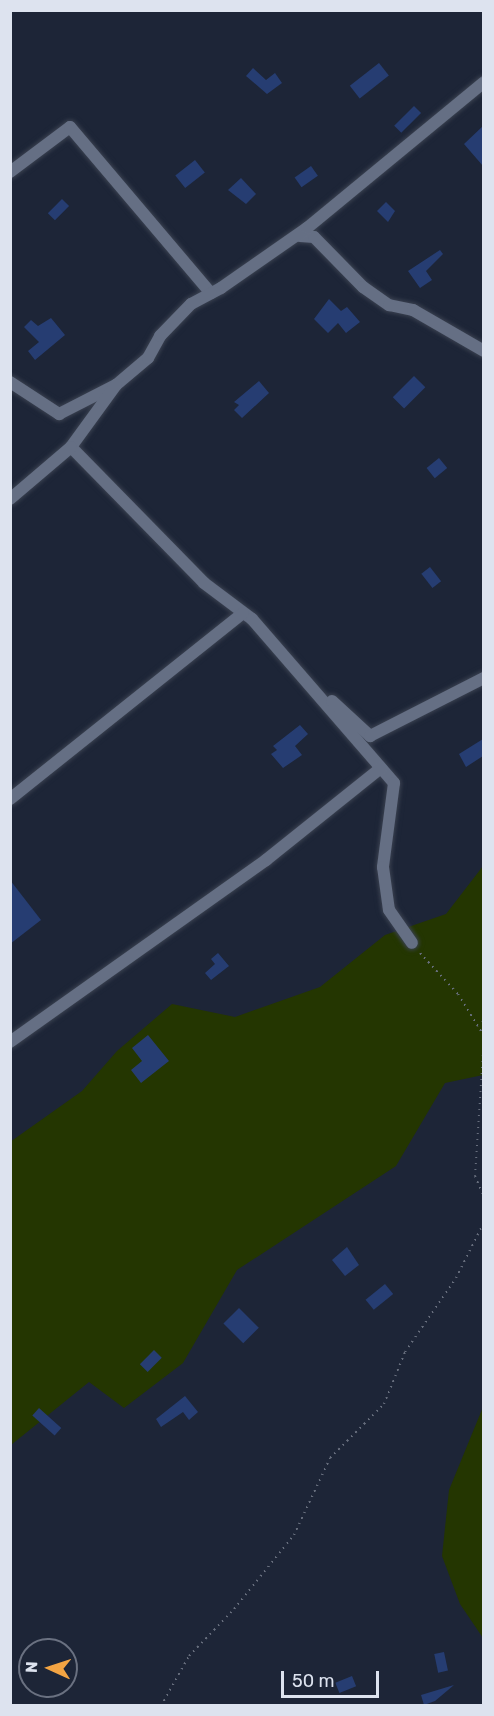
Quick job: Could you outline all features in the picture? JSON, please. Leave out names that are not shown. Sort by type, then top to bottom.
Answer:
[{"type":"street","points":[[10,382],[59,414],[116,385],[148,358],[160,336],[191,304],[307,228],[483,82]]},
{"type":"street","points":[[10,172],[70,127],[211,293]]},
{"type":"street","points":[[300,236],[314,237],[363,287],[389,305],[413,310],[483,351]]},
{"type":"street","points":[[10,499],[71,447],[116,385]]},
{"type":"street","points":[[71,447],[204,584],[243,613],[394,783],[383,867],[389,910],[412,943]]},
{"type":"street","points":[[218,596],[370,736],[483,678]]},
{"type":"street","points":[[10,799],[243,613]]},
{"type":"street","points":[[10,1042],[266,860],[381,768]]},
{"type":"path","points":[[412,943],[458,994],[483,1037],[475,1176],[483,1197]]},
{"type":"path","points":[[477,1026],[483,1021]]},
{"type":"path","points":[[161,1706],[189,1656],[234,1609],[294,1534],[330,1458],[384,1404],[405,1352],[456,1278],[483,1222]]},
{"type":"green space","points":[[483,866],[483,1075],[445,1083],[396,1166],[237,1270],[183,1363],[124,1408],[89,1382],[11,1445],[10,1142],[82,1091],[117,1051],[172,1004],[235,1017],[320,987],[385,935],[446,914]]},
{"type":"green space","points":[[483,1407],[483,1638],[460,1604],[442,1556],[449,1490]]},
{"type":"building","points":[[379,63],[389,76],[360,98],[350,86]]},
{"type":"building","points":[[253,68],[266,80],[275,73],[282,83],[267,94],[246,76]]},
{"type":"building","points":[[414,106],[421,113],[401,133],[394,126]]},
{"type":"building","points":[[483,126],[483,166],[464,144]]},
{"type":"building","points":[[195,160],[205,173],[185,188],[175,175]]},
{"type":"building","points":[[311,166],[318,176],[301,187],[295,177]]},
{"type":"building","points":[[241,178],[256,194],[246,204],[228,190]]},
{"type":"building","points":[[62,199],[69,206],[55,220],[48,213]]},
{"type":"building","points":[[386,202],[395,211],[388,222],[377,211]]},
{"type":"building","points":[[440,250],[443,254],[426,271],[432,280],[420,288],[408,271]]},
{"type":"building","points":[[329,299],[341,311],[347,307],[360,322],[346,333],[338,323],[328,333],[314,319]]},
{"type":"building","points":[[51,318],[65,335],[35,360],[28,351],[39,342],[24,327],[31,320],[38,326]]},
{"type":"building","points":[[414,376],[425,387],[404,409],[393,397]]},
{"type":"building","points":[[259,381],[269,393],[242,418],[234,410],[239,405],[234,402]]},
{"type":"building","points":[[439,458],[447,468],[435,478],[427,468]]},
{"type":"building","points":[[430,567],[441,581],[432,588],[421,574]]},
{"type":"building","points":[[300,725],[308,734],[295,746],[302,755],[283,768],[271,754],[277,750],[273,746]]},
{"type":"building","points":[[483,739],[483,756],[466,767],[459,754]]},
{"type":"building","points":[[10,880],[41,920],[10,944]]},
{"type":"building","points":[[218,953],[229,966],[211,980],[205,973],[215,964],[211,959]]},
{"type":"building","points":[[148,1035],[169,1061],[141,1083],[131,1070],[142,1061],[132,1048]]},
{"type":"building","points":[[347,1247],[359,1265],[345,1276],[332,1260]]},
{"type":"building","points":[[385,1284],[393,1294],[374,1310],[366,1300]]},
{"type":"building","points":[[239,1308],[259,1328],[243,1343],[223,1324]]},
{"type":"building","points":[[154,1350],[162,1358],[148,1372],[140,1364]]},
{"type":"building","points":[[185,1396],[198,1412],[189,1420],[183,1412],[161,1427],[156,1419]]},
{"type":"building","points":[[39,1408],[61,1428],[55,1436],[32,1415]]},
{"type":"building","points":[[444,1652],[448,1671],[438,1673],[434,1654]]},
{"type":"building","points":[[352,1676],[356,1686],[339,1693],[335,1683]]},
{"type":"building","points":[[454,1685],[435,1701],[424,1705],[421,1695]]}]
